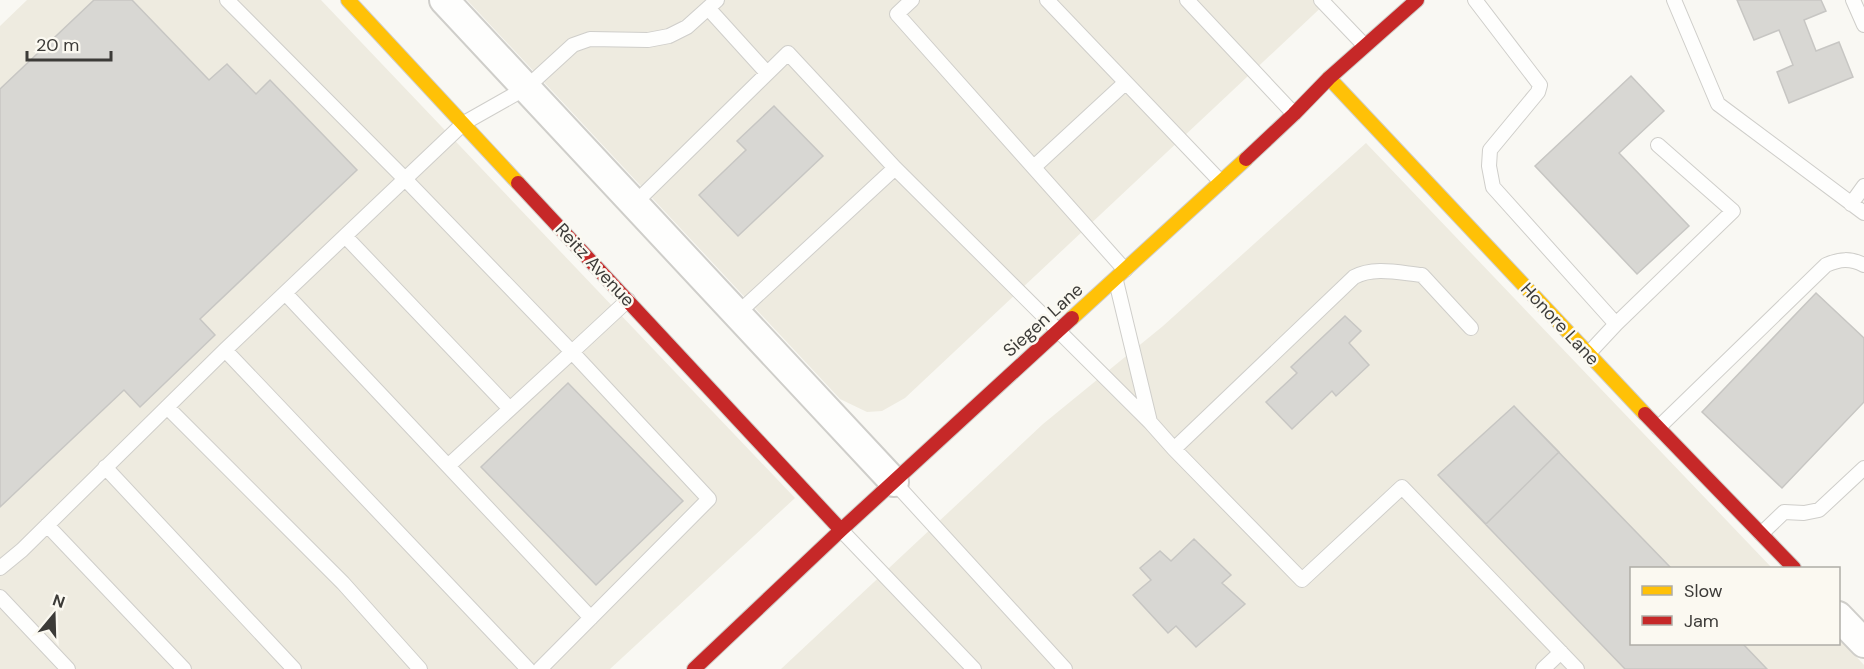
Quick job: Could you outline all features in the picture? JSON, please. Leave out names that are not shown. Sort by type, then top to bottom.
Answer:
[{"type":"street","name":"Reitz Avenue","points":[[348,0],[841,530]]},
{"type":"street","points":[[444,0],[894,482]]},
{"type":"street","name":"Siegen Lane","points":[[694,669],[841,530],[1221,182],[1329,78],[1417,0]]},
{"type":"street","name":"Honore Lane","points":[[1329,78],[1658,428],[1793,567]]},
{"type":"street","points":[[1840,617],[1864,643]]},
{"type":"lane","points":[[227,0],[405,179],[572,352],[709,500],[540,669]]},
{"type":"lane","points":[[912,0],[897,14],[1034,167],[1120,274],[1150,422]]},
{"type":"lane","points":[[1047,0],[1221,182]]},
{"type":"lane","points":[[1187,0],[1294,114]]},
{"type":"lane","points":[[1320,0],[1366,47]]},
{"type":"lane","points":[[1475,0],[1540,85],[1538,92],[1490,150],[1489,166],[1493,188],[1616,324]]},
{"type":"lane","points":[[1674,0],[1718,104],[1864,213]]},
{"type":"lane","points":[[1853,0],[1864,25]]},
{"type":"lane","points":[[0,568],[464,123],[526,88],[573,45],[590,39],[660,39],[678,33],[712,4],[767,73]]},
{"type":"lane","points":[[634,204],[788,53],[895,168],[1150,422],[1302,580],[1402,487],[1577,669]]},
{"type":"lane","points":[[1034,167],[1125,83]]},
{"type":"lane","points":[[1588,354],[1616,324],[1733,212],[1658,146]]},
{"type":"lane","points":[[737,314],[895,168]]},
{"type":"lane","points":[[1851,204],[1864,186]]},
{"type":"lane","points":[[345,236],[510,409]]},
{"type":"lane","points":[[1658,428],[1826,265],[1838,260],[1853,260],[1864,265]]},
{"type":"lane","points":[[1174,449],[1354,277],[1362,272],[1422,275],[1471,328]]},
{"type":"lane","points":[[285,293],[591,618]]},
{"type":"lane","points":[[448,466],[628,300]]},
{"type":"lane","points":[[225,350],[528,669]]},
{"type":"lane","points":[[167,407],[343,583],[420,669]]},
{"type":"lane","points":[[105,467],[294,669]]},
{"type":"lane","points":[[1761,534],[1784,512],[1804,513],[1819,510],[1864,468]]},
{"type":"lane","points":[[894,482],[1065,669]]},
{"type":"lane","points":[[47,525],[184,669]]},
{"type":"lane","points":[[841,530],[974,669]]},
{"type":"lane","points":[[0,597],[68,669]]},
{"type":"lane","points":[[1543,669],[1561,652]]},
{"type":"shaded area","points":[[27,0],[321,0],[795,498],[610,669],[0,669],[0,26]]},
{"type":"shaded area","points":[[467,0],[1329,0],[905,398],[882,411],[867,412],[840,399]]},
{"type":"shaded area","points":[[1366,143],[1771,567],[1630,567],[1630,645],[1840,645],[1840,639],[1864,665],[1864,669],[781,669],[1043,424],[1163,326]]},
{"type":"building","points":[[94,0],[132,0],[209,80],[227,64],[256,94],[270,80],[357,170],[200,319],[215,335],[140,407],[124,390],[0,507],[0,89]]},
{"type":"building","points":[[1737,0],[1821,0],[1826,11],[1804,20],[1816,51],[1839,42],[1853,77],[1789,103],[1777,72],[1793,65],[1779,30],[1754,40]]},
{"type":"building","points":[[1631,76],[1664,111],[1619,153],[1689,226],[1637,274],[1535,166]]},
{"type":"building","points":[[774,106],[823,156],[738,236],[699,195],[746,150],[737,141]]},
{"type":"building","points":[[1816,293],[1864,338],[1864,402],[1782,488],[1702,412]]},
{"type":"building","points":[[1345,316],[1361,331],[1349,343],[1369,365],[1336,396],[1332,391],[1292,429],[1266,402],[1297,373],[1291,367]]},
{"type":"building","points":[[568,383],[683,501],[596,585],[481,467]]},
{"type":"building","points":[[1514,406],[1670,567],[1630,567],[1630,645],[1744,645],[1767,669],[1625,669],[1438,475]]},
{"type":"building","points":[[1514,406],[1559,452],[1486,524],[1438,475]]},
{"type":"building","points":[[1194,539],[1231,575],[1222,583],[1245,604],[1196,647],[1176,626],[1168,633],[1133,595],[1151,580],[1140,568],[1160,551],[1171,561]]},
{"type":"traffic: slow","points":[[348,0],[518,183]]},
{"type":"traffic: slow","points":[[1329,78],[1645,414]]},
{"type":"traffic: slow","points":[[1072,318],[1246,159]]},
{"type":"traffic: jam","points":[[1246,159],[1329,78],[1417,0]]},
{"type":"traffic: jam","points":[[518,183],[841,530]]},
{"type":"traffic: jam","points":[[694,669],[841,530],[1072,318]]},
{"type":"traffic: jam","points":[[1645,414],[1793,567]]}]
